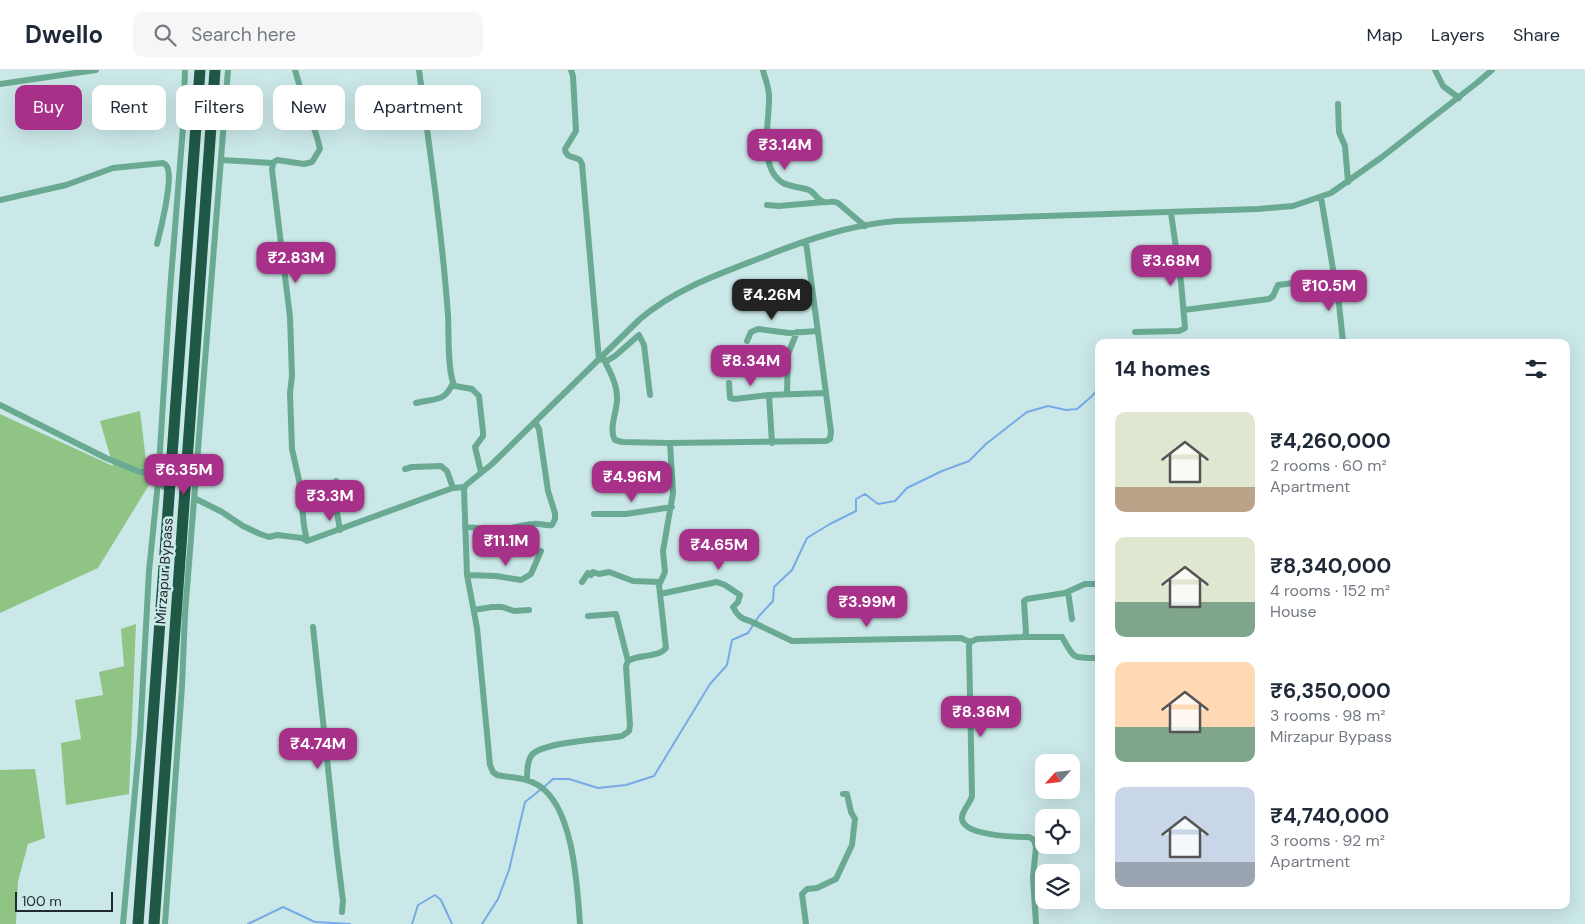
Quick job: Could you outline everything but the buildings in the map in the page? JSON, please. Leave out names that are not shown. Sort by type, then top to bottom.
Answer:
[{"type":"highway","points":[[138,924],[200,70]]},
{"type":"highway","name":"Mirzapur Bypass","points":[[154,924],[216,70]]},
{"type":"street","points":[[0,84],[62,73],[96,70]]},
{"type":"street","points":[[123,924],[140,736],[149,571],[161,484],[185,70]]},
{"type":"street","points":[[165,924],[182,696],[185,614],[228,70]]},
{"type":"street","points":[[220,160],[273,163],[277,160],[304,164],[312,162],[320,149],[295,70]]},
{"type":"street","points":[[416,403],[444,397],[450,391],[453,383],[437,199],[419,70]]},
{"type":"street","points":[[571,70],[573,76],[576,131],[565,149],[569,156],[578,158],[582,164],[602,359],[615,384],[617,396],[613,434],[615,440],[622,442],[670,443],[772,443],[826,441],[830,439],[831,432],[806,245]]},
{"type":"street","points":[[763,70],[769,94],[767,151],[772,171],[784,184],[810,191],[820,200],[826,202]]},
{"type":"street","points":[[1435,70],[1443,86],[1459,98]]},
{"type":"street","points":[[196,499],[222,512],[242,526],[260,534],[302,538],[307,541],[453,488],[465,487],[602,359],[651,310],[677,293],[709,278],[806,245],[850,227],[861,225],[896,222],[1171,213],[1283,207],[1304,203],[1331,193],[1348,182],[1459,98],[1492,70]]},
{"type":"street","points":[[1338,104],[1339,132],[1345,146],[1348,182]]},
{"type":"street","points":[[0,200],[66,185],[114,168],[160,162],[167,167],[180,168]]},
{"type":"street","points":[[273,163],[274,188],[291,327],[292,376],[290,393],[292,449],[299,480],[307,541]]},
{"type":"street","points":[[157,244],[167,195],[167,167]]},
{"type":"street","points":[[1321,197],[1339,304],[1343,339]]},
{"type":"street","points":[[767,205],[779,206],[834,200],[866,226]]},
{"type":"street","points":[[1135,332],[1183,330],[1185,325],[1171,213]]},
{"type":"street","points":[[1184,310],[1269,299],[1273,296],[1278,285],[1334,278]]},
{"type":"street","points":[[747,341],[751,332],[758,329],[776,332],[817,331]]},
{"type":"street","points":[[787,394],[788,354],[797,332]]},
{"type":"street","points":[[602,359],[615,356],[639,334],[644,345],[650,395]]},
{"type":"street","points":[[453,383],[459,388],[475,391],[479,396],[483,432],[481,439],[476,443],[475,451],[482,472]]},
{"type":"street","points":[[729,383],[730,398],[735,399],[768,395],[826,393]]},
{"type":"street","points":[[768,395],[772,443]]},
{"type":"street","points":[[0,405],[106,458],[140,472],[147,472],[161,484]]},
{"type":"street","points":[[465,527],[493,530],[530,524],[542,523],[547,526],[552,525],[555,513],[548,491],[539,429],[535,422]]},
{"type":"street","points":[[628,661],[636,657],[661,653],[666,648],[660,582],[665,572],[663,551],[674,493],[670,443]]},
{"type":"street","points":[[406,470],[412,467],[442,466],[446,470],[453,488]]},
{"type":"street","points":[[336,481],[334,494],[340,530]]},
{"type":"street","points":[[465,487],[465,527],[468,552],[467,575],[477,628],[490,765],[493,772],[497,775],[527,779],[539,785],[546,791],[558,809],[564,822],[574,861],[580,924]]},
{"type":"street","points":[[594,514],[626,514],[672,507]]},
{"type":"street","points":[[467,575],[496,576],[521,580],[531,574],[542,551]]},
{"type":"street","points":[[582,582],[588,574],[590,575],[593,572],[599,574],[609,572],[633,581],[660,582]]},
{"type":"street","points":[[660,594],[718,582],[740,595],[738,602],[733,607],[737,614],[792,641],[961,638],[970,642],[977,639],[1062,637],[1068,651],[1072,655],[1080,658],[1095,658]]},
{"type":"street","points":[[1024,637],[1026,633],[1026,599],[1068,592],[1078,586],[1095,584]]},
{"type":"street","points":[[1068,592],[1072,620]]},
{"type":"street","points":[[474,610],[492,606],[514,611],[530,610]]},
{"type":"street","points":[[527,779],[531,755],[539,750],[552,746],[622,736],[629,731],[626,666],[628,661],[616,614],[588,616]]},
{"type":"street","points":[[313,627],[337,853],[344,901],[342,912]]},
{"type":"street","points":[[970,642],[972,796],[962,816],[963,822],[966,826],[985,833],[1029,837],[1034,840],[1036,847],[1033,877],[1036,924]]},
{"type":"street","points":[[806,924],[802,894],[807,889],[817,888],[836,879],[852,845],[855,819],[851,812],[847,794],[842,794]]},
{"type":"green space","points":[[140,411],[149,485],[98,568],[0,613],[0,414],[113,466],[100,421]]},
{"type":"green space","points":[[136,624],[129,794],[66,805],[61,743],[81,739],[75,700],[103,695],[99,672],[124,666],[121,629]]},
{"type":"green space","points":[[35,769],[45,838],[28,844],[18,881],[16,924],[0,924],[0,770]]},
{"type":"waterway","points":[[544,787],[553,779],[569,779],[598,788],[626,785],[654,776],[710,684],[727,665],[732,640],[748,633],[759,616],[773,601],[774,587],[792,570],[807,538],[856,511],[856,499],[865,494],[878,504],[895,501],[907,488],[942,471],[969,461],[986,444],[1027,412],[1048,406],[1066,410],[1077,409],[1095,392]]},
{"type":"waterway","points":[[482,924],[498,899],[509,870],[525,802],[540,790]]},
{"type":"waterway","points":[[412,924],[418,905],[435,895],[441,900],[452,924]]},
{"type":"waterway","points":[[248,924],[283,907],[315,922],[350,924]]}]
